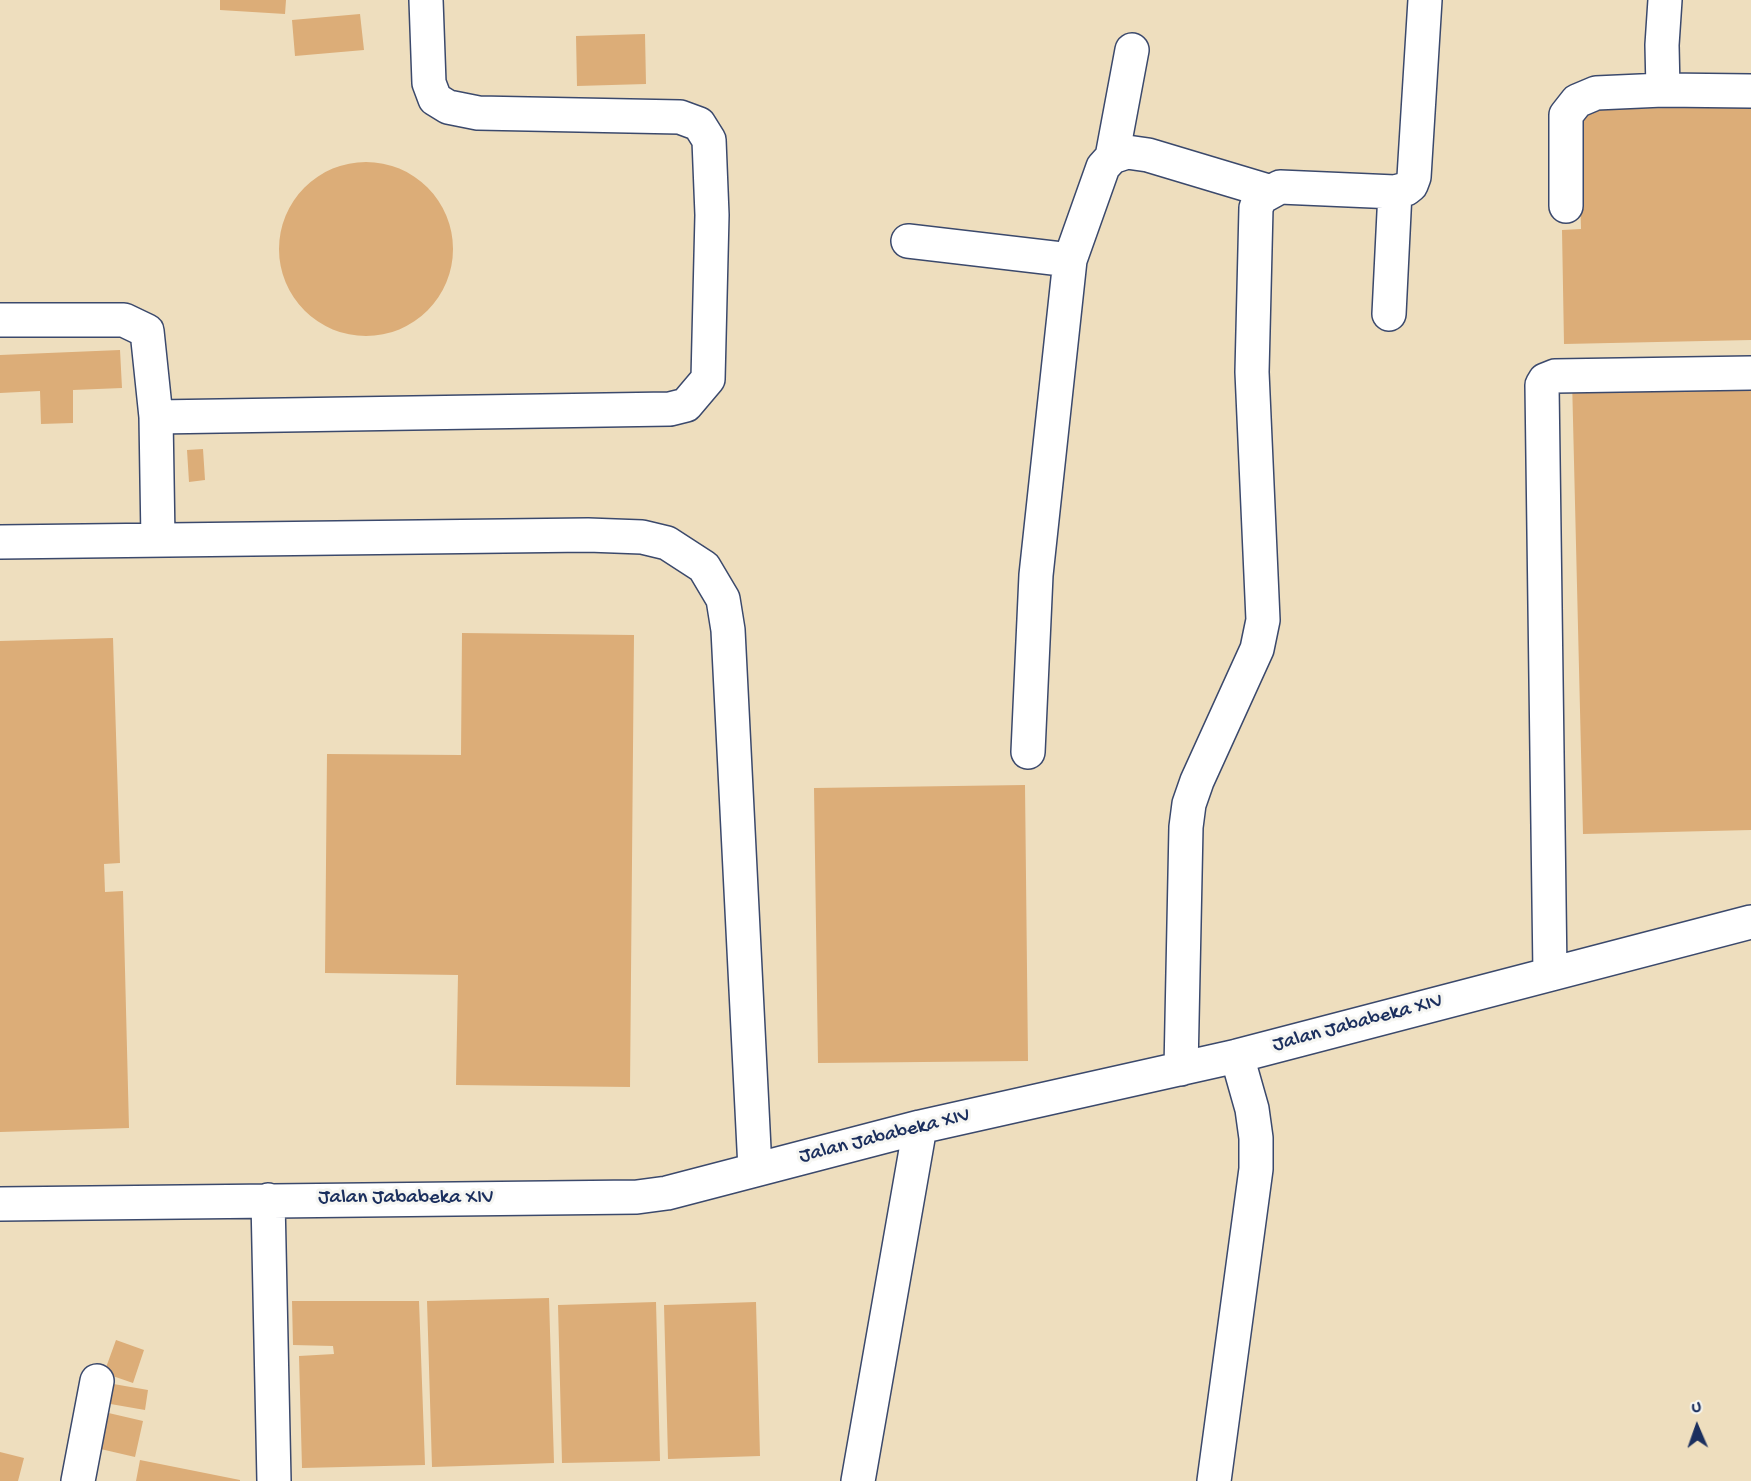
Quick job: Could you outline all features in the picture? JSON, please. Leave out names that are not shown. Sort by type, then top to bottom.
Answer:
[{"type":"street","points":[[156,417],[670,409],[686,405],[708,379],[712,215],[710,140],[699,124],[680,117],[478,113],[448,107],[435,99],[429,83],[426,0]]},
{"type":"street","points":[[1028,752],[1036,575],[1070,260],[1103,167],[1112,157],[1127,152],[1148,155],[1268,191],[1295,186],[1395,192],[1406,189],[1414,177],[1425,0]]},
{"type":"street","points":[[1663,90],[1662,45],[1665,0]]},
{"type":"street","points":[[1112,157],[1132,50]]},
{"type":"street","points":[[1566,206],[1566,116],[1577,101],[1596,93],[1663,90],[1751,91]]},
{"type":"street","points":[[1181,1069],[1186,827],[1189,804],[1197,781],[1257,649],[1263,620],[1252,361],[1256,208],[1260,198],[1268,191]]},
{"type":"street","points":[[1389,314],[1395,192]]},
{"type":"street","points":[[908,241],[1070,260]]},
{"type":"street","points":[[0,320],[124,320],[147,331],[156,417],[158,540]]},
{"type":"street","points":[[1550,974],[1542,385],[1545,380],[1555,376],[1751,373]]},
{"type":"street","points":[[0,542],[588,535],[642,537],[667,543],[704,567],[723,598],[728,630],[755,1169]]},
{"type":"street","name":"Jalan Jababeka XIV","points":[[0,1204],[636,1197],[695,1187],[755,1169],[920,1127],[1237,1056],[1751,922]]},
{"type":"street","points":[[1214,1481],[1256,1169],[1252,1109],[1237,1056]]},
{"type":"street","points":[[858,1481],[920,1127]]},
{"type":"street","points":[[268,1200],[274,1481]]},
{"type":"street","points":[[78,1481],[97,1381]]},
{"type":"building","points":[[220,0],[286,0],[285,14],[220,10]]},
{"type":"building","points":[[360,14],[364,50],[295,56],[292,20]]},
{"type":"building","points":[[645,34],[646,84],[577,86],[576,36]]},
{"type":"building","points":[[1751,106],[1751,340],[1564,344],[1562,230],[1581,229],[1578,110]]},
{"type":"building","points":[[366,162],[399,169],[414,177],[427,188],[438,201],[446,216],[453,249],[446,282],[438,297],[427,310],[414,321],[399,329],[366,336],[333,329],[318,321],[305,310],[294,297],[286,282],[279,249],[286,216],[294,201],[305,188],[318,177],[333,169]]},
{"type":"building","points":[[120,350],[122,388],[73,390],[73,423],[41,424],[40,391],[0,393],[0,355]]},
{"type":"building","points":[[1751,375],[1751,830],[1583,834],[1572,379]]},
{"type":"building","points":[[203,449],[205,480],[189,482],[187,450]]},
{"type":"building","points":[[462,633],[634,635],[630,1087],[456,1085],[458,975],[325,973],[327,754],[461,755]]},
{"type":"building","points":[[113,638],[120,863],[104,864],[105,892],[123,891],[129,1128],[0,1132],[0,641]]},
{"type":"building","points":[[1025,785],[1028,1061],[818,1063],[814,788]]},
{"type":"building","points":[[549,1298],[554,1463],[432,1467],[427,1301]]},
{"type":"building","points":[[292,1301],[419,1301],[425,1465],[302,1468],[299,1356],[334,1354],[333,1346],[293,1345]]},
{"type":"building","points":[[656,1302],[660,1461],[562,1463],[558,1305]]},
{"type":"building","points":[[756,1302],[760,1456],[668,1459],[664,1305]]},
{"type":"building","points":[[116,1340],[144,1350],[133,1383],[104,1373]]},
{"type":"building","points":[[102,1382],[148,1390],[145,1410],[99,1402]]},
{"type":"building","points":[[100,1411],[143,1421],[135,1457],[92,1447]]},
{"type":"building","points":[[0,1452],[24,1458],[18,1481],[0,1481]]},
{"type":"building","points":[[140,1460],[240,1480],[240,1481],[136,1481]]}]
